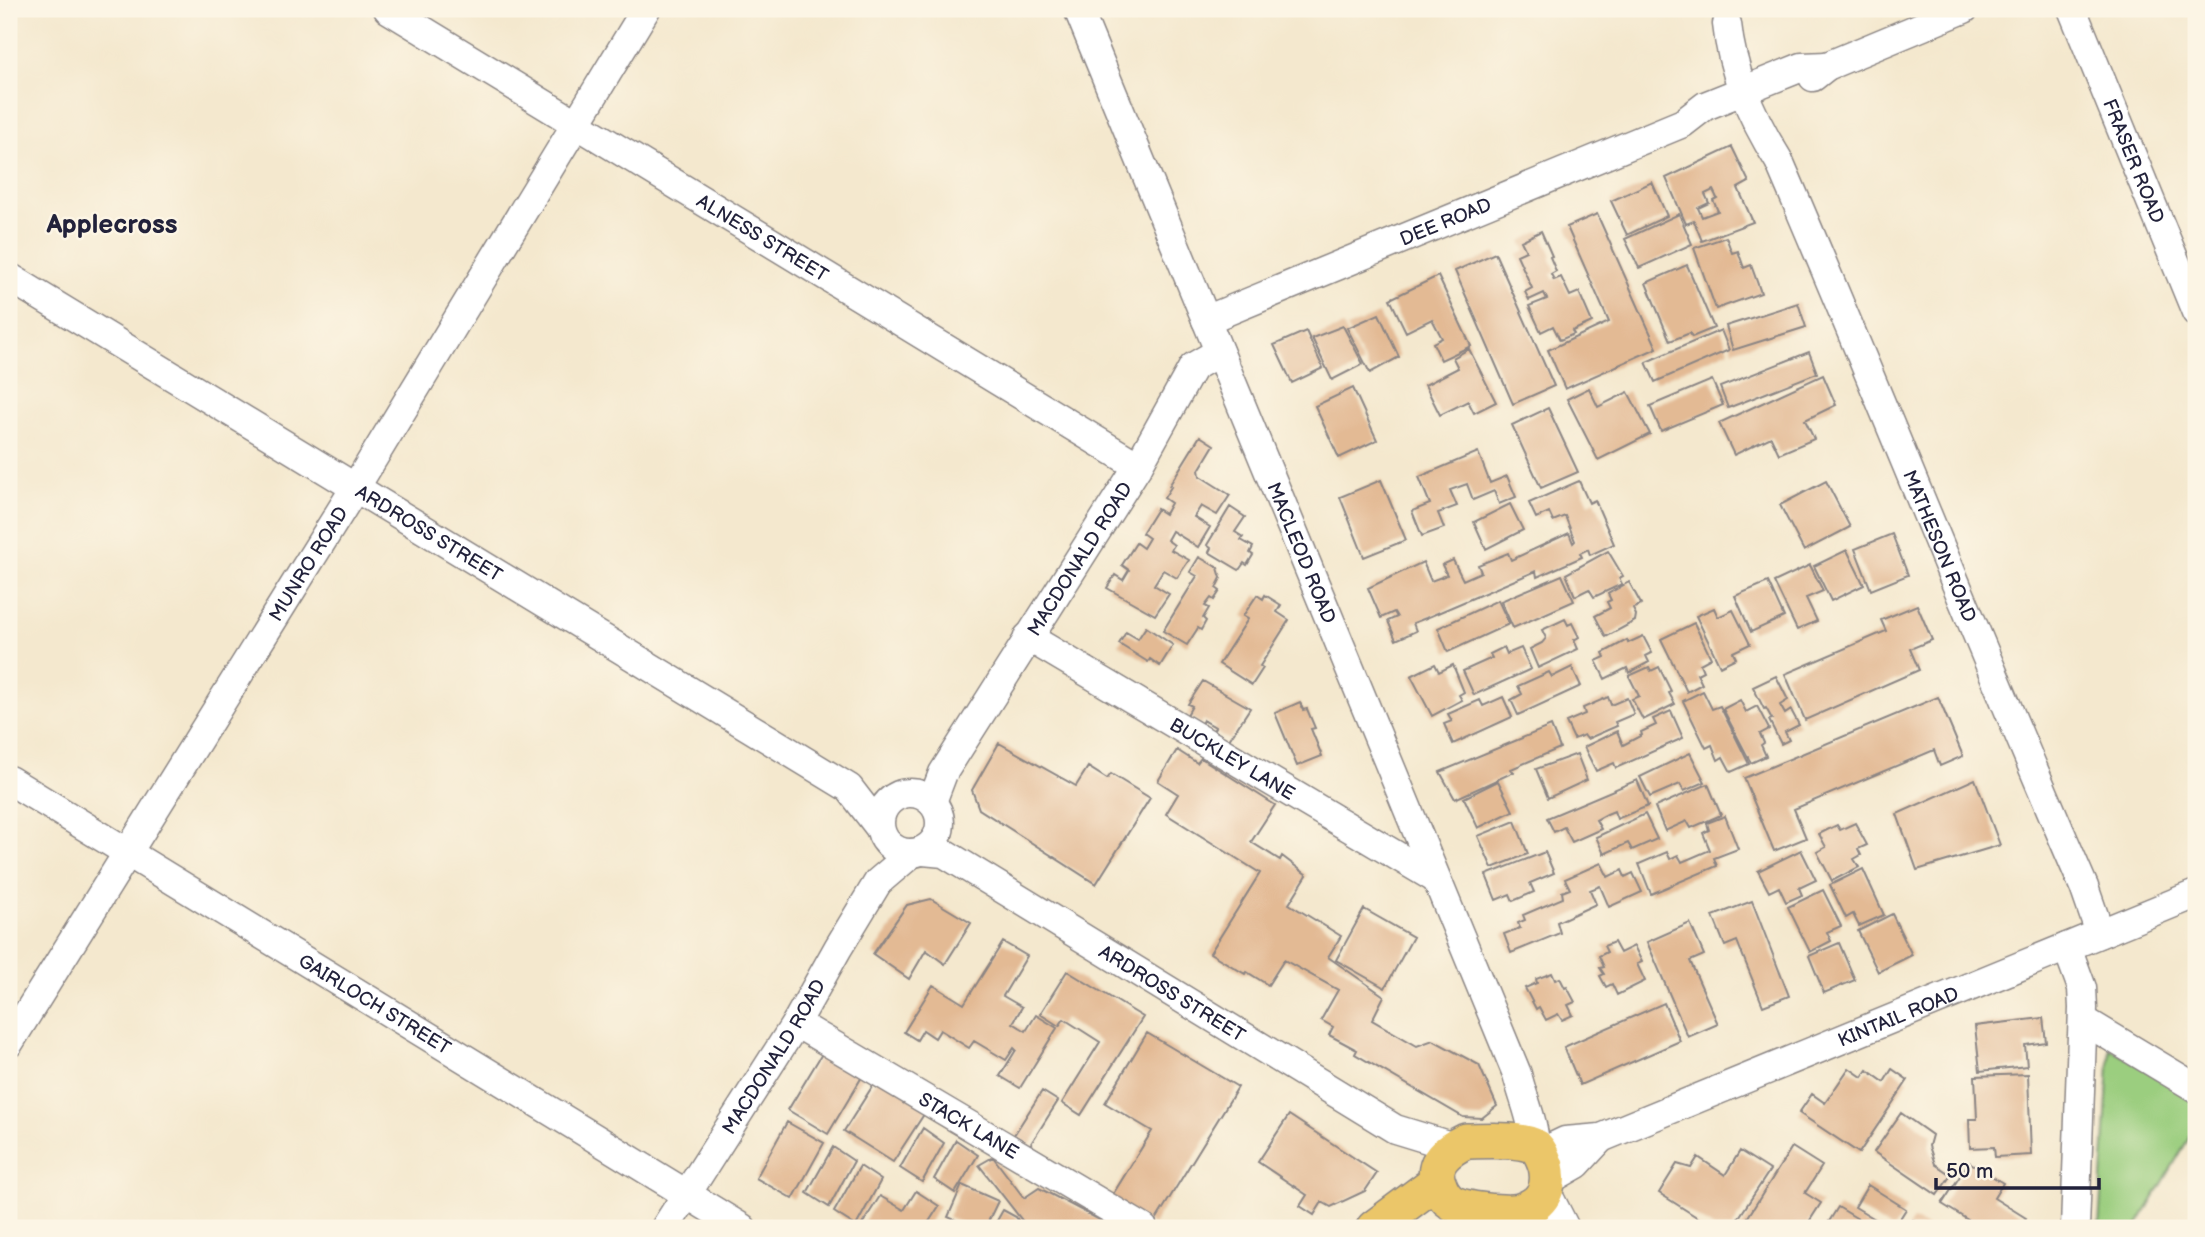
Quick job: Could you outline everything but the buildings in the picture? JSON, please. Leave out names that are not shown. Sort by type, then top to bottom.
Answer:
[{"type":"main road","points":[[1390,1228],[1427,1217],[1444,1176],[1466,1141],[1535,1162],[1541,1200],[1518,1212],[1520,1220],[1466,1207],[1444,1176]]},
{"type":"main road","points":[[1374,1228],[1444,1176]]},
{"type":"street","name":"ALNESS STREET","points":[[388,9],[1138,467]]},
{"type":"street","name":"MUNRO ROAD","points":[[9,1043],[355,488],[646,9]]},
{"type":"street","name":"MACLEOD ROAD","points":[[1078,9],[1517,1074],[1535,1162]]},
{"type":"street","name":"DEE ROAD","points":[[1206,320],[1683,123],[1705,106],[1753,95],[1802,67],[1827,66],[1964,9]]},
{"type":"street","name":"FRASER ROAD","points":[[2072,9],[2196,312]]},
{"type":"street","name":"MATHESON ROAD","points":[[1723,16],[1741,44],[1764,138],[1779,161],[1850,325],[1953,581],[2084,887],[2100,933]]},
{"type":"street","name":"ARDROSS STREET","points":[[9,277],[849,788],[882,833]]},
{"type":"street","name":"MACDONALD ROAD","points":[[916,796],[943,773],[1138,467],[1193,367],[1219,352]]},
{"type":"street","name":"BUCKLEY LANE","points":[[1028,637],[1436,879]]},
{"type":"street","name":"GAIRLOCH STREET","points":[[9,780],[742,1228]]},
{"type":"street","name":"ARDROSS STREET","points":[[849,788],[916,796]]},
{"type":"street","points":[[916,796],[938,811],[930,847],[896,850],[882,833],[881,812],[890,800],[916,796]]},
{"type":"street","name":"MACDONALD ROAD","points":[[665,1228],[796,1023],[878,882],[882,833]]},
{"type":"street","name":"MACDONALD ROAD","points":[[878,882],[930,847]]},
{"type":"street","name":"ARDROSS STREET","points":[[930,847],[1395,1129],[1402,1130],[1444,1176]]},
{"type":"street","name":"KINTAIL ROAD","points":[[1535,1162],[1577,1164],[1601,1138],[2196,894]]},
{"type":"street","points":[[2067,947],[2082,988],[2083,1020],[2075,1228]]},
{"type":"street","points":[[2083,1020],[2196,1088]]},
{"type":"street","name":"STACK LANE","points":[[796,1023],[1143,1228]]},
{"type":"street","points":[[1535,1162],[1565,1228]]},
{"type":"green space","points":[[2110,1048],[2196,1099],[2196,1126],[2136,1228],[2099,1228]]},
{"type":"district","name":"Applecross","points":[[112,224]]}]
